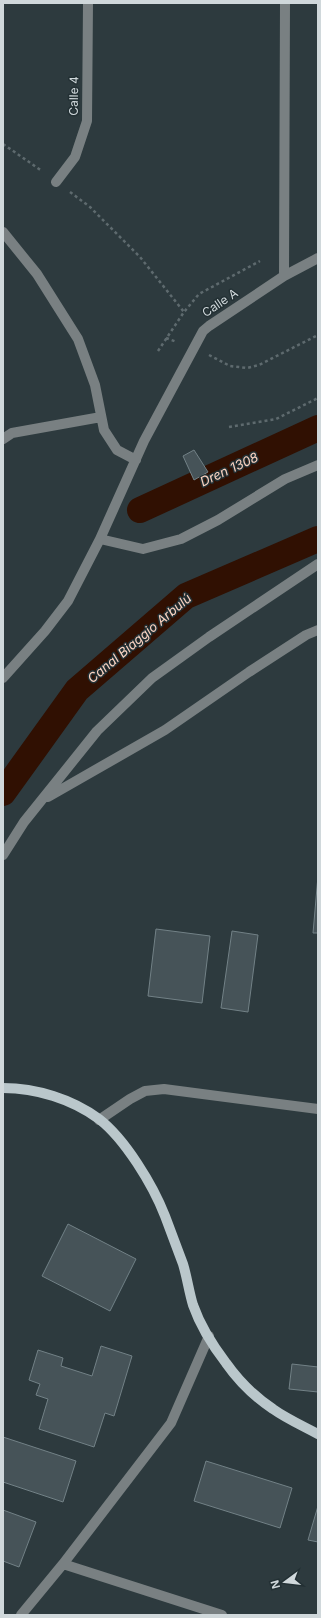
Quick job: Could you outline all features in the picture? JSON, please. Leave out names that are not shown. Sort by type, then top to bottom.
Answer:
[{"type":"main road","points":[[3,1088],[16,1088],[50,1094],[76,1105],[99,1120],[130,1154],[152,1189],[164,1214],[183,1264],[194,1306],[209,1336],[225,1362],[242,1383],[273,1409],[318,1434]]},
{"type":"street","name":"Calle 4","points":[[56,182],[75,157],[87,121],[88,3]]},
{"type":"street","points":[[284,276],[285,3]]},
{"type":"street","points":[[3,232],[37,274],[78,339],[95,385],[104,430],[117,450],[136,460]]},
{"type":"street","name":"Calle A","points":[[3,678],[45,631],[68,601],[100,539],[144,441],[203,331],[208,326],[284,276],[318,258]]},
{"type":"street","points":[[3,438],[12,433],[101,417]]},
{"type":"street","points":[[100,539],[143,549],[181,539],[218,520],[285,479],[318,465]]},
{"type":"street","points":[[3,855],[24,822],[97,731],[152,678],[209,637],[318,564]]},
{"type":"street","points":[[41,801],[165,730],[261,664],[306,635],[318,630]]},
{"type":"street","points":[[99,1120],[130,1099],[145,1091],[164,1089],[318,1108]]},
{"type":"street","points":[[21,1615],[63,1564],[171,1423],[209,1336]]},
{"type":"street","points":[[63,1564],[222,1615]]},
{"type":"path","points":[[3,144],[90,207],[140,257],[184,312]]},
{"type":"path","points":[[158,351],[184,312],[199,294],[260,261]]},
{"type":"path","points":[[216,358],[230,366],[247,368],[259,366],[318,335]]},
{"type":"path","points":[[229,427],[276,419],[318,398]]},
{"type":"building","points":[[194,450],[208,472],[194,480],[183,456]]},
{"type":"building","points":[[318,876],[318,933],[313,933]]},
{"type":"building","points":[[156,929],[210,936],[202,1003],[148,996]]},
{"type":"building","points":[[232,931],[258,935],[248,1012],[221,1008]]},
{"type":"building","points":[[68,1224],[136,1259],[110,1311],[42,1276]]},
{"type":"building","points":[[101,1346],[132,1356],[114,1416],[105,1413],[94,1447],[39,1429],[48,1399],[36,1395],[40,1384],[29,1380],[38,1350],[63,1358],[61,1366],[92,1376]]},
{"type":"building","points":[[292,1364],[318,1367],[318,1392],[289,1389]]},
{"type":"building","points":[[3,1437],[76,1461],[63,1502],[3,1482]]},
{"type":"building","points":[[206,1461],[292,1488],[280,1528],[194,1501]]},
{"type":"building","points":[[318,1506],[318,1542],[308,1540]]},
{"type":"building","points":[[3,1510],[36,1522],[19,1567],[3,1561]]},
{"type":"waterway","name":"Dren 1308","points":[[140,510],[318,428]]},
{"type":"waterway","name":"Canal Biaggio Arbulú","points":[[3,793],[77,690],[186,596],[318,539]]}]
